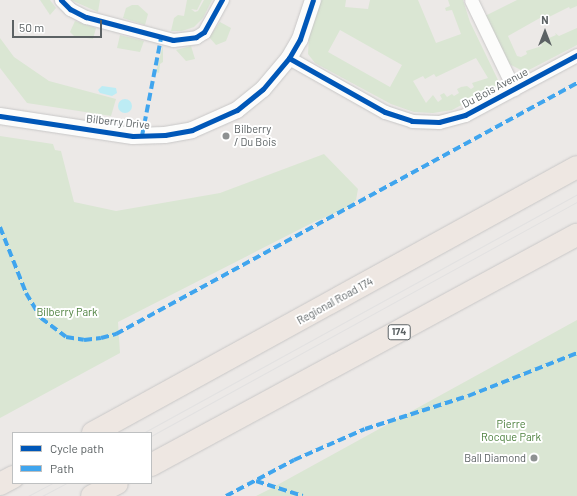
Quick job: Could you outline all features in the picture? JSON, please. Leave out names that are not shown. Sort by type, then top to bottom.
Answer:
[{"type":"highway","points":[[418,256],[577,160]]},
{"type":"highway","name":"Regional Road 174","points":[[95,432],[418,256],[577,167]]},
{"type":"highway","name":"174","points":[[152,464],[577,235]]},
{"type":"highway","points":[[220,429],[438,315],[577,252]]},
{"type":"highway","points":[[0,484],[12,478]]},
{"type":"highway","points":[[92,496],[115,484]]},
{"type":"street","points":[[61,0],[70,9],[86,17],[173,40],[196,37],[204,32],[222,0]]},
{"type":"street","name":"Bilberry Drive","points":[[0,116],[124,135],[165,135],[192,130],[237,110],[263,89],[289,58],[307,24],[313,0]]},
{"type":"street","points":[[471,0],[514,89]]},
{"type":"street","name":"Du Bois Avenue","points":[[289,58],[385,112],[412,121],[439,122],[465,115],[577,55]]},
{"type":"green space","points":[[40,0],[50,0],[56,8],[50,15]]},
{"type":"green space","points":[[71,0],[100,0],[98,12]]},
{"type":"green space","points":[[187,0],[202,0],[197,10],[191,9],[195,12],[198,11],[204,0],[212,0],[203,18],[194,27],[182,31],[171,31],[174,18],[178,15],[184,16]]},
{"type":"green space","points":[[321,0],[346,0],[345,7],[368,9],[370,0],[418,0],[436,43],[461,34],[452,10],[446,11],[445,8],[450,6],[448,0],[463,0],[470,22],[498,80],[496,87],[452,110],[433,113],[414,112],[391,104],[315,63],[308,54],[309,37]],"holes":[[[340,30],[402,65],[390,87],[328,52]],[[476,58],[488,78],[472,83],[474,87],[471,89],[467,86],[457,89],[459,93],[454,96],[452,94],[447,97],[444,93],[440,95],[442,99],[438,102],[433,95],[426,103],[413,81],[423,76],[425,79],[434,74],[436,77]]]},
{"type":"green space","points":[[517,0],[577,0],[577,6],[570,9],[569,7],[549,17],[547,14],[508,36],[517,56],[521,57],[527,54],[526,51],[542,46],[540,42],[556,35],[555,33],[559,36],[577,28],[577,45],[525,72],[509,64],[485,16]]},
{"type":"green space","points":[[132,5],[138,5],[148,14],[145,25],[123,18],[126,8]]},
{"type":"green space","points":[[75,21],[96,28],[93,39],[74,36],[70,32]]},
{"type":"green space","points":[[220,22],[231,28],[226,41],[216,45],[209,37]]},
{"type":"green space","points":[[120,35],[144,41],[140,52],[117,48]]},
{"type":"green space","points":[[0,38],[14,57],[49,81],[116,99],[111,116],[27,103],[0,68]]},
{"type":"green space","points":[[163,45],[163,62],[160,64],[159,73],[156,72]]},
{"type":"green space","points":[[191,46],[195,59],[186,61],[176,50]]},
{"type":"green space","name":"Bilberry Park","points":[[0,136],[53,144],[55,150],[61,151],[74,202],[116,211],[220,193],[324,154],[358,189],[356,200],[345,209],[314,222],[118,322],[120,353],[0,418]]},
{"type":"green space","name":"Pierre Rocque Park","points":[[577,320],[577,496],[256,496],[270,489]]},
{"type":"water","points":[[102,86],[116,88],[117,93],[112,96],[100,93],[98,90]]},
{"type":"water","points":[[125,99],[130,101],[132,106],[130,111],[125,113],[120,111],[118,106],[120,101]]},
{"type":"tram line","points":[[145,432],[577,194]]},
{"type":"tram line","points":[[152,435],[577,202]]},
{"type":"tram line","points":[[28,496],[50,484]]},
{"type":"tram line","points":[[42,496],[64,484]]},
{"type":"marked path","points":[[142,136],[161,38]]},
{"type":"marked path","points":[[0,227],[26,293],[41,318],[66,337],[84,340],[101,338],[116,334],[577,83]]},
{"type":"marked path","points":[[226,496],[294,460],[365,429],[468,396],[577,353]]},
{"type":"marked path","points":[[256,481],[303,496]]},
{"type":"cycle path","points":[[61,0],[70,9],[86,17],[173,40],[196,37],[204,32],[222,0]]},
{"type":"cycle path","points":[[0,116],[133,136],[165,135],[192,130],[237,110],[263,89],[289,58],[300,39],[313,0]]},
{"type":"cycle path","points":[[289,58],[385,112],[412,121],[439,122],[465,115],[577,55]]},
{"type":"place","name":"Bilberry / Du Bois","points":[[226,136]]},
{"type":"place","name":"Ball Diamond","points":[[534,458]]}]
